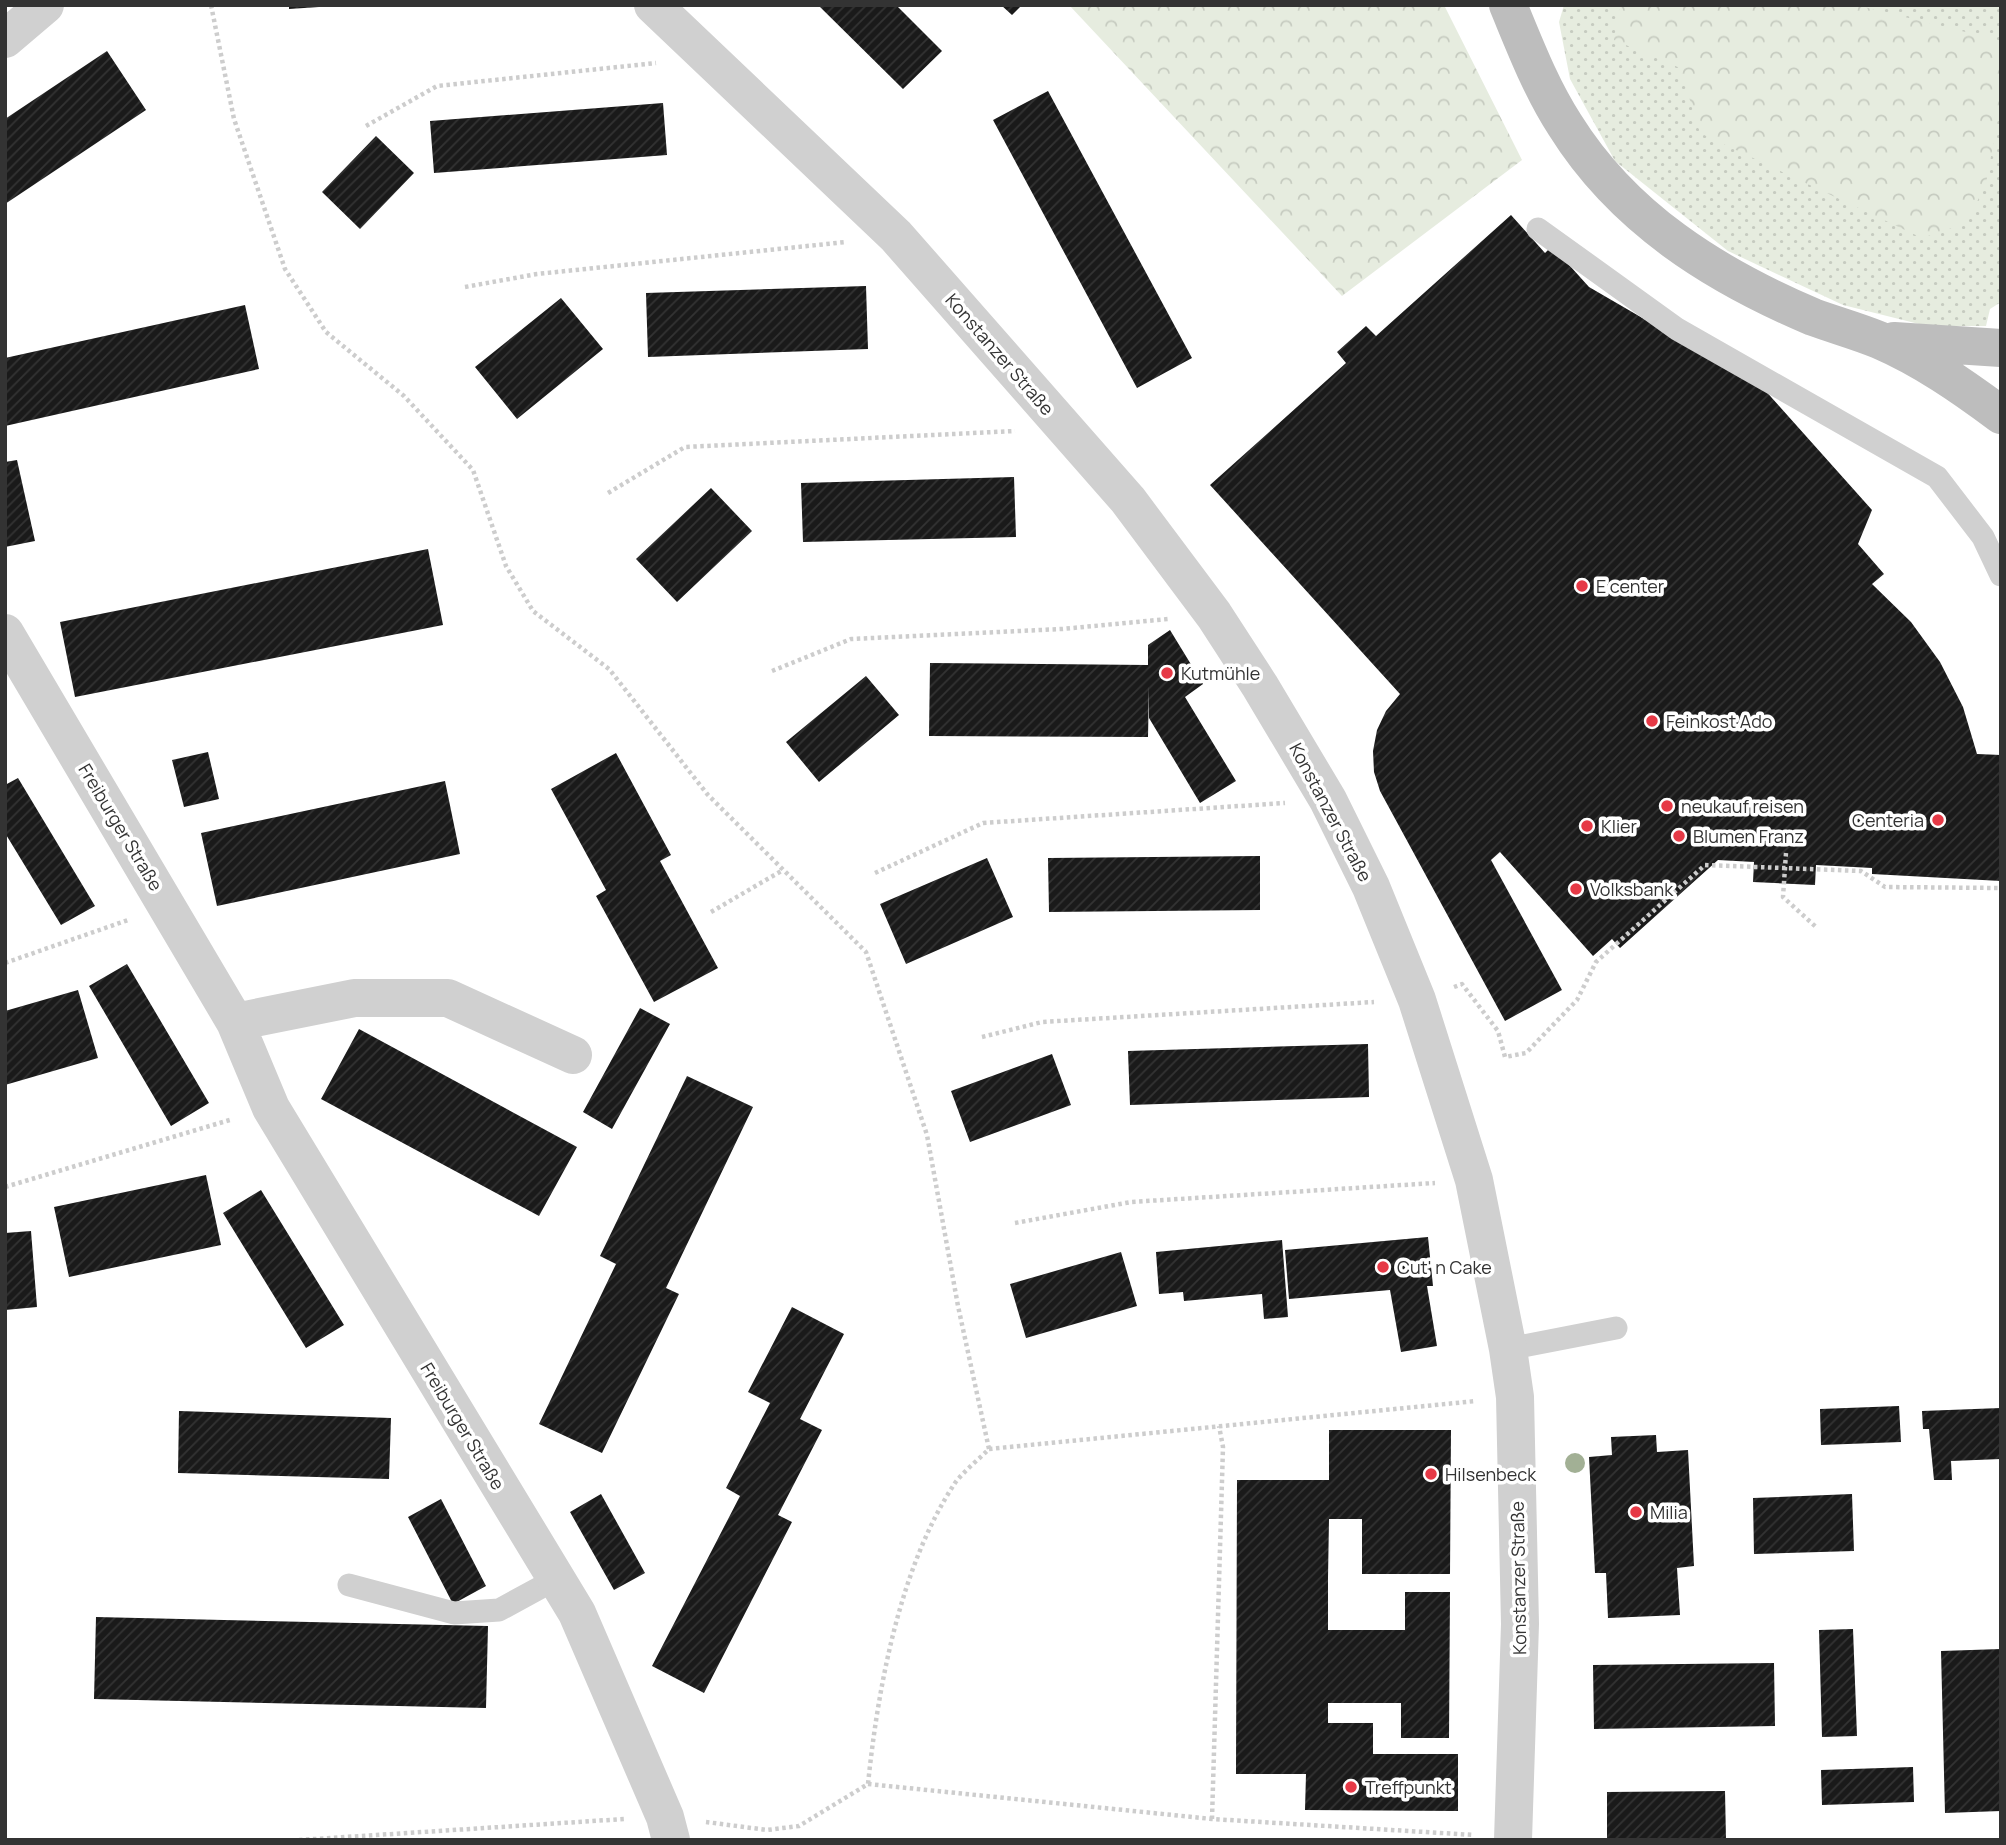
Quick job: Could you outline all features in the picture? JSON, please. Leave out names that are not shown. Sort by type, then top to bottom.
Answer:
[{"type":"main road","points":[[1508,5],[1545,89],[1587,158],[1644,219],[1711,267],[1814,317],[1878,340],[1945,374],[2001,415]]},
{"type":"main road","points":[[1528,52],[1533,5]]},
{"type":"main road","points":[[1878,340],[2001,348]]},
{"type":"main road","points":[[1945,374],[2001,391]]},
{"type":"street","points":[[5,39],[45,5]]},
{"type":"street","name":"Konstanzer Straße","points":[[653,5],[896,236],[1128,500],[1214,615],[1328,800],[1371,887],[1417,999],[1474,1180],[1508,1349],[1515,1397],[1520,1624],[1513,1839]]},
{"type":"street","name":"Freiburger Straße","points":[[5,633],[235,1022],[271,1108],[577,1613],[668,1828]]},
{"type":"street","points":[[235,1022],[354,998],[448,998],[573,1055]]},
{"type":"lane","points":[[1538,229],[1677,329],[1937,477],[1983,537],[2001,575]]},
{"type":"lane","points":[[1508,1349],[1616,1328]]},
{"type":"lane","points":[[349,1585],[454,1614],[499,1609],[556,1579]]},
{"type":"path","points":[[211,5],[234,119],[285,269],[326,332],[404,396],[473,470],[506,566],[533,611],[609,669],[708,795],[866,952],[927,1135],[958,1306],[989,1449]]},
{"type":"path","points":[[366,125],[437,86],[706,57]]},
{"type":"path","points":[[465,287],[537,274],[896,236]]},
{"type":"path","points":[[608,493],[685,447],[1065,428]]},
{"type":"path","points":[[772,671],[851,639],[1062,628],[1214,615]]},
{"type":"path","points":[[875,873],[983,823],[1328,800]]},
{"type":"path","points":[[1786,853],[1783,897],[1816,927]]},
{"type":"path","points":[[982,1037],[1042,1022],[1417,999],[1462,984],[1498,1031],[1504,1057],[1526,1053],[1577,999],[1596,962],[1705,865],[1861,872],[1885,887],[2001,888]]},
{"type":"path","points":[[712,912],[783,870]]},
{"type":"path","points":[[5,963],[168,906]]},
{"type":"path","points":[[5,1187],[271,1108]]},
{"type":"path","points":[[1015,1223],[1131,1202],[1474,1180]]},
{"type":"path","points":[[868,1784],[872,1744],[899,1611],[928,1536],[956,1482],[989,1449],[1515,1397]]},
{"type":"path","points":[[1212,1819],[1223,1447],[1219,1426]]},
{"type":"path","points":[[299,1840],[668,1828],[767,1830],[799,1826],[868,1784],[1212,1819],[1513,1839]]},
{"type":"green space","points":[[1069,5],[1444,5],[1522,160],[1342,296]]},
{"type":"green space","points":[[1564,5],[2001,5],[2001,302],[1990,309],[1986,326],[1927,326],[1843,305],[1728,251],[1615,161],[1570,79],[1559,22]]},
{"type":"green space","points":[[1620,5],[1856,5],[1990,38],[2001,50],[2001,103],[1986,183],[1967,223],[1922,238],[1700,133],[1680,68],[1614,40]]},
{"type":"building","points":[[289,5],[319,5],[319,7],[289,9]]},
{"type":"building","points":[[818,5],[896,5],[942,51],[903,89]]},
{"type":"building","points":[[1001,5],[1022,5],[1012,15]]},
{"type":"building","points":[[107,51],[146,110],[5,204],[5,119]]},
{"type":"building","points":[[1048,91],[1192,358],[1137,388],[993,120]]},
{"type":"building","points":[[663,103],[667,155],[434,173],[430,121]]},
{"type":"building","points":[[376,136],[414,173],[360,229],[322,192]]},
{"type":"building","points":[[1511,215],[1545,253],[1552,246],[1589,287],[1763,388],[1872,510],[1858,544],[1884,574],[1872,584],[1911,622],[1940,662],[1963,707],[1977,754],[2001,755],[2001,881],[1872,874],[1872,868],[1816,865],[1815,885],[1753,882],[1754,862],[1718,860],[1620,948],[1612,939],[1593,956],[1500,852],[1491,860],[1562,990],[1505,1021],[1380,791],[1374,772],[1373,751],[1377,730],[1386,711],[1400,694],[1210,485],[1346,363],[1337,352],[1366,326],[1376,336]]},
{"type":"building","points":[[866,286],[868,349],[648,357],[646,293]]},
{"type":"building","points":[[561,298],[603,349],[517,419],[475,367]]},
{"type":"building","points":[[245,305],[259,369],[5,426],[5,358]]},
{"type":"building","points":[[17,460],[35,541],[5,547],[5,462]]},
{"type":"building","points":[[1014,477],[1016,537],[803,542],[801,483]]},
{"type":"building","points":[[711,488],[752,531],[677,602],[636,559]]},
{"type":"building","points":[[428,549],[443,625],[75,697],[60,622]]},
{"type":"building","points":[[1170,630],[1203,684],[1185,697],[1236,781],[1200,803],[1149,718],[1149,686],[1148,737],[929,736],[930,663],[1148,665],[1148,645]]},
{"type":"building","points":[[866,676],[899,715],[819,782],[786,742]]},
{"type":"building","points":[[208,752],[219,799],[184,807],[172,760]]},
{"type":"building","points":[[616,753],[671,855],[660,861],[718,968],[654,1002],[596,896],[606,890],[551,789]]},
{"type":"building","points":[[18,778],[95,906],[61,925],[5,833],[5,785]]},
{"type":"building","points":[[445,781],[460,854],[217,906],[201,833]]},
{"type":"building","points":[[1260,856],[1260,910],[1049,912],[1048,858]]},
{"type":"building","points":[[987,858],[1013,917],[906,964],[880,904]]},
{"type":"building","points":[[127,964],[209,1103],[171,1126],[89,986]]},
{"type":"building","points":[[78,990],[98,1058],[5,1085],[5,1011]]},
{"type":"building","points":[[640,1008],[670,1024],[612,1129],[583,1112]]},
{"type":"building","points":[[359,1029],[577,1147],[539,1216],[321,1099]]},
{"type":"building","points":[[1368,1044],[1369,1097],[1130,1105],[1128,1051]]},
{"type":"building","points":[[1052,1054],[1071,1105],[970,1142],[951,1091]]},
{"type":"building","points":[[687,1076],[753,1107],[666,1288],[679,1294],[602,1453],[539,1424],[616,1264],[600,1256]]},
{"type":"building","points":[[206,1175],[221,1245],[69,1277],[54,1207]]},
{"type":"building","points":[[261,1190],[344,1325],[306,1348],[223,1213]]},
{"type":"building","points":[[31,1231],[37,1307],[5,1310],[5,1233]]},
{"type":"building","points":[[1428,1237],[1433,1286],[1427,1286],[1437,1346],[1401,1352],[1390,1290],[1289,1299],[1285,1250]]},
{"type":"building","points":[[1282,1240],[1288,1317],[1264,1319],[1262,1294],[1184,1301],[1183,1292],[1159,1294],[1156,1252]]},
{"type":"building","points":[[1121,1252],[1137,1306],[1026,1338],[1010,1284]]},
{"type":"building","points":[[792,1307],[844,1334],[800,1419],[822,1430],[778,1515],[792,1522],[704,1693],[652,1666],[740,1496],[726,1488],[770,1403],[748,1392]]},
{"type":"building","points":[[1899,1406],[1901,1442],[1821,1445],[1820,1409]]},
{"type":"building","points":[[2001,1408],[2001,1459],[1951,1461],[1952,1480],[1934,1480],[1929,1429],[1923,1429],[1922,1411]]},
{"type":"building","points":[[179,1411],[391,1418],[389,1479],[178,1473]]},
{"type":"building","points":[[1329,1430],[1451,1430],[1450,1574],[1362,1574],[1362,1519],[1329,1519],[1328,1578],[1328,1630],[1405,1630],[1405,1592],[1450,1592],[1449,1738],[1401,1738],[1401,1703],[1328,1703],[1328,1723],[1373,1723],[1373,1754],[1458,1754],[1458,1811],[1305,1810],[1306,1774],[1236,1774],[1237,1480],[1329,1480]]},
{"type":"building","points":[[1656,1435],[1657,1452],[1688,1450],[1694,1566],[1677,1568],[1680,1615],[1608,1618],[1606,1573],[1595,1573],[1589,1457],[1612,1455],[1611,1437]]},
{"type":"building","points":[[601,1494],[645,1573],[614,1590],[570,1512]]},
{"type":"building","points":[[1852,1494],[1854,1551],[1754,1554],[1753,1498]]},
{"type":"building","points":[[441,1499],[486,1586],[453,1604],[408,1517]]},
{"type":"building","points":[[96,1617],[488,1626],[486,1708],[94,1699]]},
{"type":"building","points":[[1853,1629],[1857,1736],[1822,1737],[1819,1630]]},
{"type":"building","points":[[2001,1649],[2001,1811],[1945,1813],[1941,1651]]},
{"type":"building","points":[[1774,1663],[1775,1726],[1594,1729],[1593,1665]]},
{"type":"building","points":[[1913,1767],[1914,1802],[1822,1805],[1821,1770]]},
{"type":"building","points":[[1725,1791],[1726,1840],[1607,1840],[1607,1792]]},
{"type":"place","name":"E center","points":[[1582,586]]},
{"type":"place","name":"Kutmühle","points":[[1167,673]]},
{"type":"place","name":"Feinkost Ado","points":[[1652,721]]},
{"type":"place","name":"neukauf reisen","points":[[1667,806]]},
{"type":"place","name":"Centeria","points":[[1938,820]]},
{"type":"place","name":"Klier","points":[[1587,826]]},
{"type":"place","name":"Blumen Franz","points":[[1679,836]]},
{"type":"place","name":"Volksbank","points":[[1576,889]]},
{"type":"place","name":"Cut' n Cake","points":[[1383,1267]]},
{"type":"place","name":"Hilsenbeck","points":[[1431,1474]]},
{"type":"place","name":"Milia","points":[[1636,1512]]},
{"type":"place","name":"Treffpunkt","points":[[1351,1787]]}]
